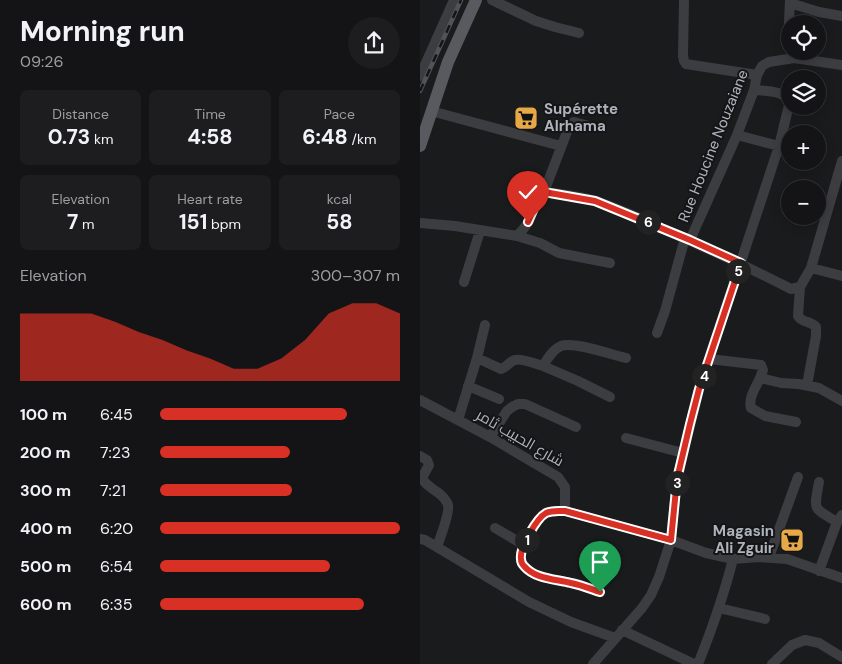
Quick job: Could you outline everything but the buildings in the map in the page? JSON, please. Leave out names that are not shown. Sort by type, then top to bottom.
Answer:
[{"type":"main road","points":[[420,146],[448,62],[476,0]]},
{"type":"street","points":[[420,76],[454,0]]},
{"type":"street","points":[[492,0],[536,21],[579,33]]},
{"type":"street","points":[[684,0],[683,56],[686,64],[757,75]]},
{"type":"street","points":[[789,15],[790,1],[819,12],[842,16]]},
{"type":"street","name":"Rue Houcine Nouzaiane","points":[[657,333],[688,239],[737,135],[754,90],[757,75],[762,66],[781,58]]},
{"type":"street","name":"Rue Houcine Nouzaiane","points":[[818,60],[842,65]]},
{"type":"street","points":[[593,664],[652,595],[671,540],[677,479],[699,389],[779,146],[789,105],[788,99],[780,94],[754,90]]},
{"type":"street","points":[[431,111],[561,146]]},
{"type":"street","points":[[517,236],[523,231],[540,195],[544,192],[566,131],[572,123],[589,126]]},
{"type":"street","points":[[737,135],[779,146]]},
{"type":"street","points":[[807,385],[816,327],[798,316],[800,287],[811,268],[842,161]]},
{"type":"street","points":[[544,192],[595,201],[688,239],[741,263],[791,289],[800,287]]},
{"type":"street","points":[[420,223],[517,236],[540,243],[559,253],[610,263]]},
{"type":"street","points":[[464,282],[480,231]]},
{"type":"street","points":[[811,268],[842,276]]},
{"type":"street","points":[[458,420],[485,325]]},
{"type":"street","points":[[543,366],[560,346],[567,344],[626,358]]},
{"type":"street","points":[[477,358],[501,369],[508,366],[513,360],[531,362],[578,381],[610,397]]},
{"type":"street","points":[[710,359],[761,365],[763,370],[751,398],[751,408],[765,416],[796,422]]},
{"type":"street","points":[[760,378],[819,388],[842,401]]},
{"type":"street","points":[[468,386],[499,398]]},
{"type":"street","name":"شارع الحبيب ثامر","points":[[420,400],[558,476],[565,487],[565,511]]},
{"type":"street","points":[[490,437],[507,411],[518,404],[526,404],[576,427]]},
{"type":"street","points":[[626,438],[683,453]]},
{"type":"street","points":[[420,456],[427,460],[429,465],[423,480],[445,500],[448,507],[437,547]]},
{"type":"street","points":[[770,557],[798,477]]},
{"type":"street","points":[[818,482],[816,508],[820,512],[839,519],[819,571]]},
{"type":"street","points":[[600,592],[572,583],[551,580],[524,567],[521,560],[524,545],[541,517],[548,512],[565,511],[671,540],[706,553],[733,559],[770,557],[786,559],[842,578]]},
{"type":"street","points":[[494,528],[524,545]]},
{"type":"street","points":[[420,539],[425,540],[529,602],[571,622],[615,638]]},
{"type":"street","points":[[698,664],[719,608],[733,559]]},
{"type":"street","points":[[719,608],[765,619]]},
{"type":"street","points":[[622,630],[694,664]]},
{"type":"street","points":[[772,664],[792,645],[805,640],[819,644],[842,657]]},
{"type":"railway","points":[[420,91],[461,0]]},
{"type":"place","name":"Supérette Alrhama","points":[[526,118]]},
{"type":"place","name":"Magasin Ali Zguir","points":[[792,540]]},
{"type":"route","points":[[528,222],[540,195],[544,192],[595,201],[741,263],[699,389],[690,424],[677,479],[671,540],[565,511],[556,511],[548,512],[541,517],[524,545],[521,560],[524,567],[551,580],[572,583],[600,592]]}]
